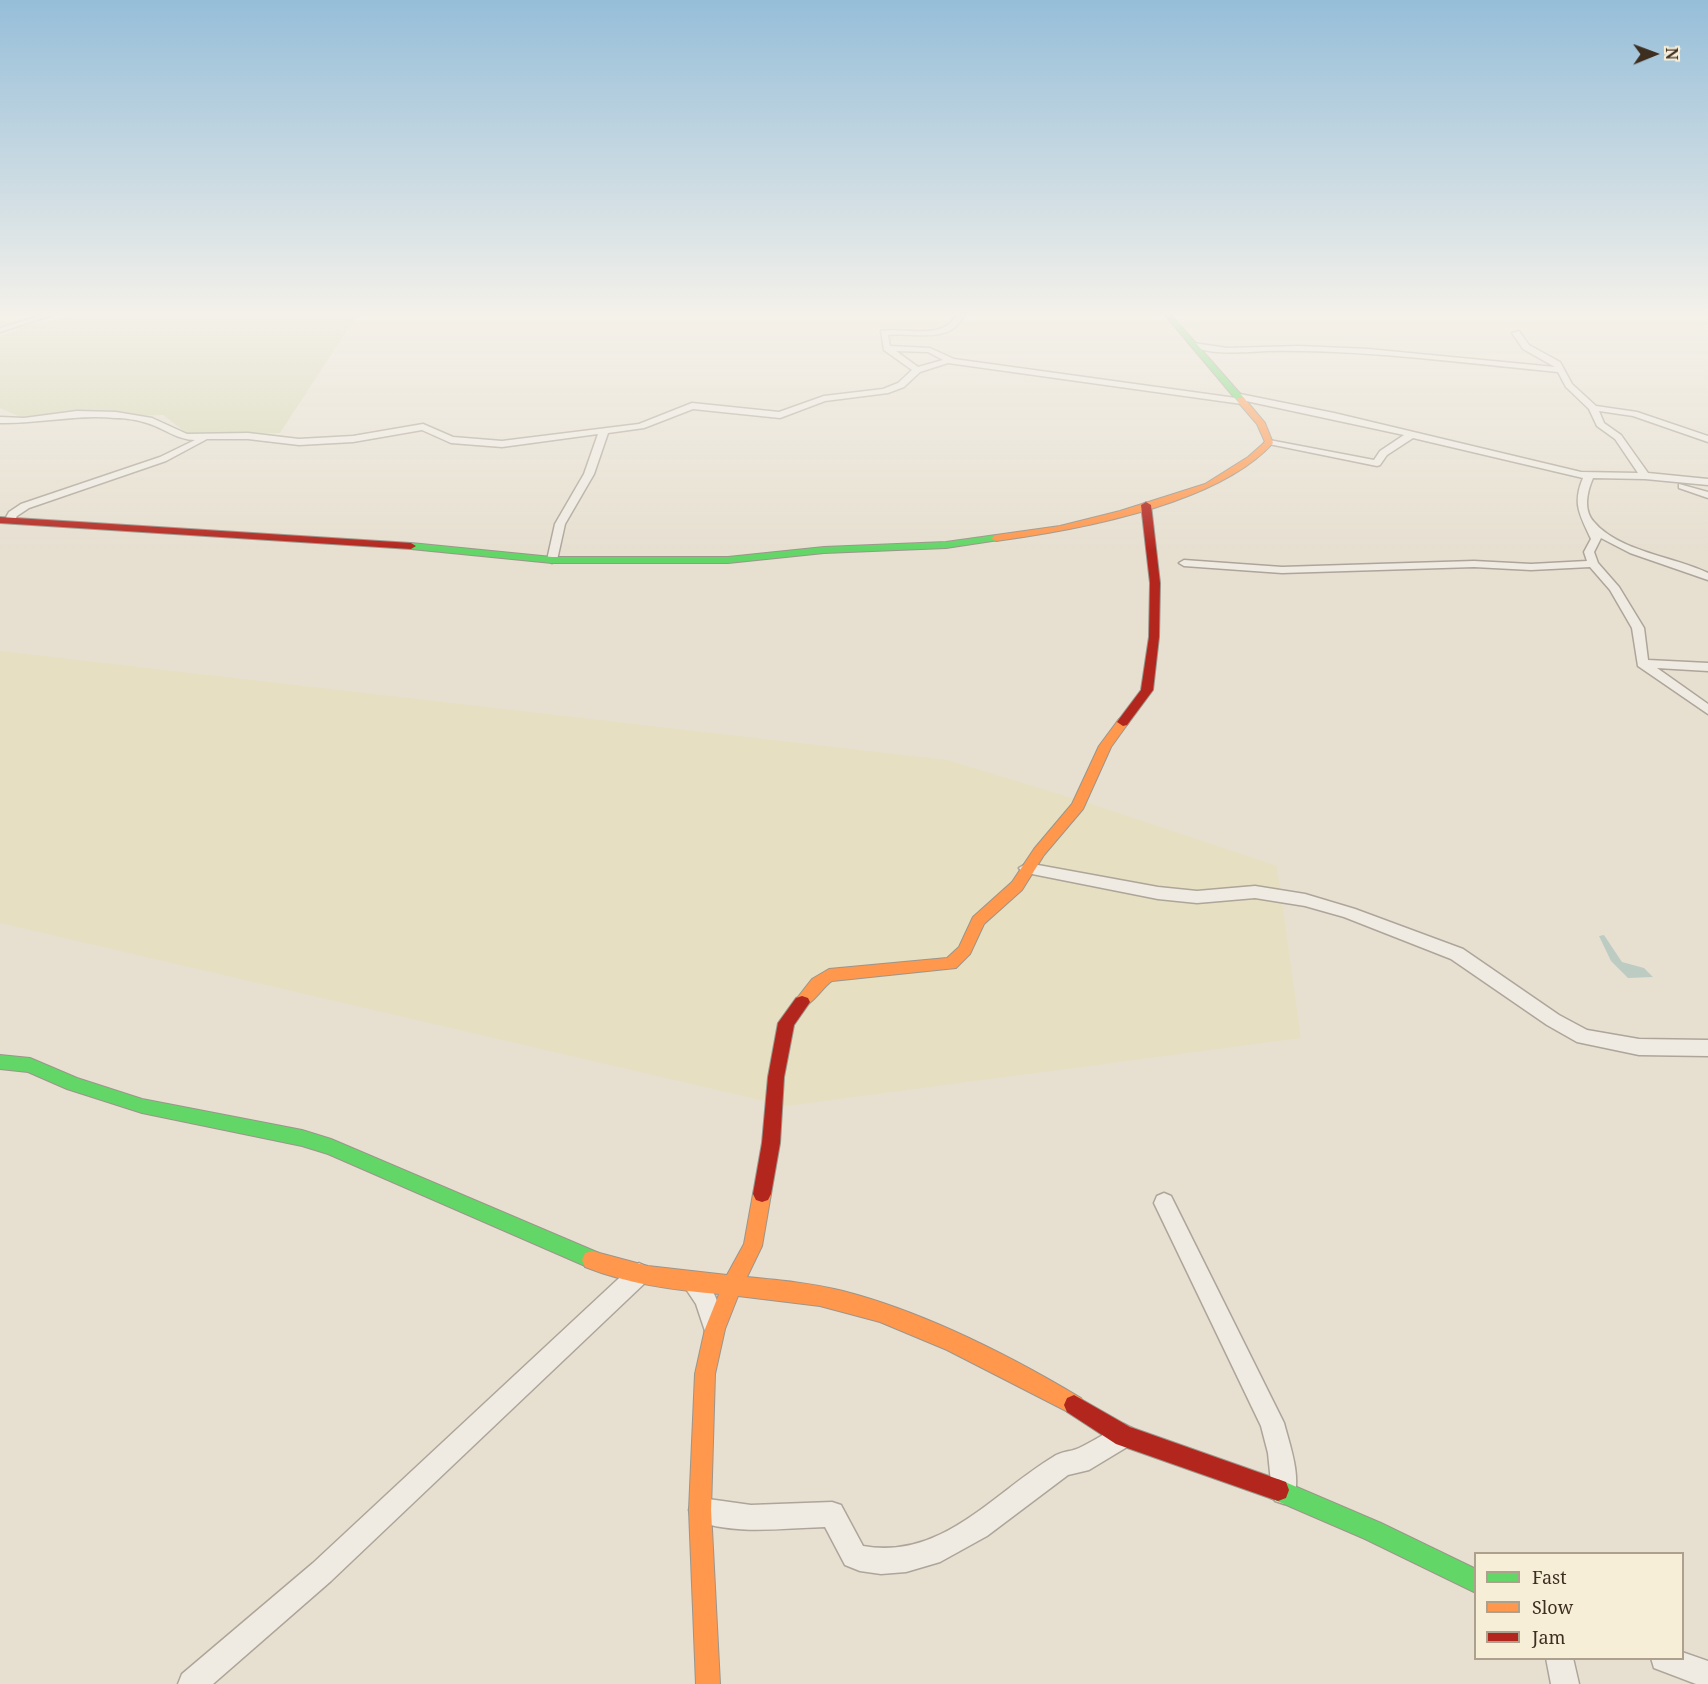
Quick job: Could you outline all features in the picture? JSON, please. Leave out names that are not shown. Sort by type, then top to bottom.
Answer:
[{"type":"street","points":[[0,420],[24,422],[77,414],[116,415],[150,420],[186,437],[248,436],[299,442],[368,437],[423,427],[441,437],[492,444],[649,424],[692,406],[780,415],[824,399],[865,394]]},
{"type":"street","points":[[1200,394],[1241,399],[1589,475],[1645,476],[1708,482]]},
{"type":"street","points":[[1236,394],[1266,429],[1269,442]]},
{"type":"street","points":[[1577,394],[1593,408],[1597,420],[1618,437],[1645,476]]},
{"type":"street","points":[[1593,408],[1634,414],[1708,439]]},
{"type":"street","points":[[552,560],[554,534],[584,483],[598,442],[605,430]]},
{"type":"street","points":[[1269,442],[1377,463],[1383,453],[1411,435]]},
{"type":"street","points":[[4,520],[25,506],[163,459],[207,437]]},
{"type":"street","points":[[4,520],[384,543],[552,560],[716,561],[824,550],[946,545],[1060,529],[1210,485],[1251,459],[1269,442]]},
{"type":"street","points":[[1589,475],[1582,498],[1582,508],[1596,539],[1589,552],[1593,564],[1615,589],[1638,628],[1642,663],[1708,710]]},
{"type":"street","points":[[1657,477],[1708,495]]},
{"type":"street","points":[[708,1684],[700,1510],[705,1374],[715,1329],[730,1288],[753,1246],[771,1143],[786,1023],[817,983],[834,973],[944,967],[951,964],[965,950],[978,921],[1017,886],[1027,868],[1078,806],[1105,746],[1147,690],[1154,636],[1155,583],[1146,505]]},
{"type":"street","points":[[1589,522],[1609,538],[1633,552],[1691,569],[1708,577]]},
{"type":"street","points":[[1184,563],[1292,570],[1593,564]]},
{"type":"street","points":[[1642,663],[1708,667]]},
{"type":"street","points":[[1027,868],[1158,893],[1197,897],[1256,892],[1305,900],[1349,913],[1456,954],[1553,1020],[1583,1037],[1639,1047],[1708,1048]]},
{"type":"street","points":[[0,1062],[30,1065],[73,1084],[142,1106],[302,1138],[331,1147],[595,1261],[639,1274],[730,1288],[818,1295],[860,1304],[913,1323],[1043,1386],[1124,1436],[1284,1492],[1373,1531],[1474,1581]]},
{"type":"street","points":[[1164,1203],[1272,1423],[1280,1453],[1284,1492]]},
{"type":"street","points":[[192,1684],[340,1556],[639,1274]]},
{"type":"street","points":[[693,1283],[705,1298],[715,1329]]},
{"type":"street","points":[[700,1510],[751,1517],[832,1514],[854,1556],[891,1561],[922,1554],[975,1531],[1063,1464],[1080,1461],[1124,1436]]},
{"type":"street","points":[[1559,1660],[1565,1684]]},
{"type":"street","points":[[1667,1660],[1708,1675]]},
{"type":"shaded area","points":[[0,651],[947,760],[1082,801],[1277,866],[1301,1038],[786,1106],[0,923]]},
{"type":"shaded area","points":[[1604,935],[1622,962],[1644,968],[1653,977],[1628,978],[1611,961],[1599,936]]},
{"type":"green space","points":[[0,394],[306,394],[280,433],[190,436],[163,415],[27,420],[0,408]]},
{"type":"traffic: fast","points":[[1235,394],[1241,400]]},
{"type":"traffic: fast","points":[[411,546],[552,560],[728,560],[824,550],[946,545],[996,538]]},
{"type":"traffic: fast","points":[[0,1062],[30,1065],[73,1084],[142,1106],[302,1138],[331,1147],[592,1260]]},
{"type":"traffic: fast","points":[[1278,1490],[1373,1531],[1474,1581]]},
{"type":"traffic: slow","points":[[996,538],[1060,529],[1123,513],[1208,486],[1251,459],[1269,443],[1261,423],[1241,400]]},
{"type":"traffic: slow","points":[[802,1002],[817,983],[829,975],[951,964],[965,950],[978,921],[1017,886],[1039,852],[1078,806],[1105,746],[1123,722]]},
{"type":"traffic: slow","points":[[708,1684],[700,1510],[705,1374],[715,1329],[731,1288],[753,1246],[762,1194]]},
{"type":"traffic: slow","points":[[592,1260],[648,1276],[791,1291],[860,1306],[918,1326],[955,1343],[1074,1405]]},
{"type":"traffic: jam","points":[[1123,722],[1147,690],[1154,637],[1155,583],[1146,505]]},
{"type":"traffic: jam","points":[[0,520],[411,546]]},
{"type":"traffic: jam","points":[[762,1194],[771,1143],[776,1077],[786,1023],[802,1002]]},
{"type":"traffic: jam","points":[[1074,1405],[1124,1436],[1278,1490]]}]
